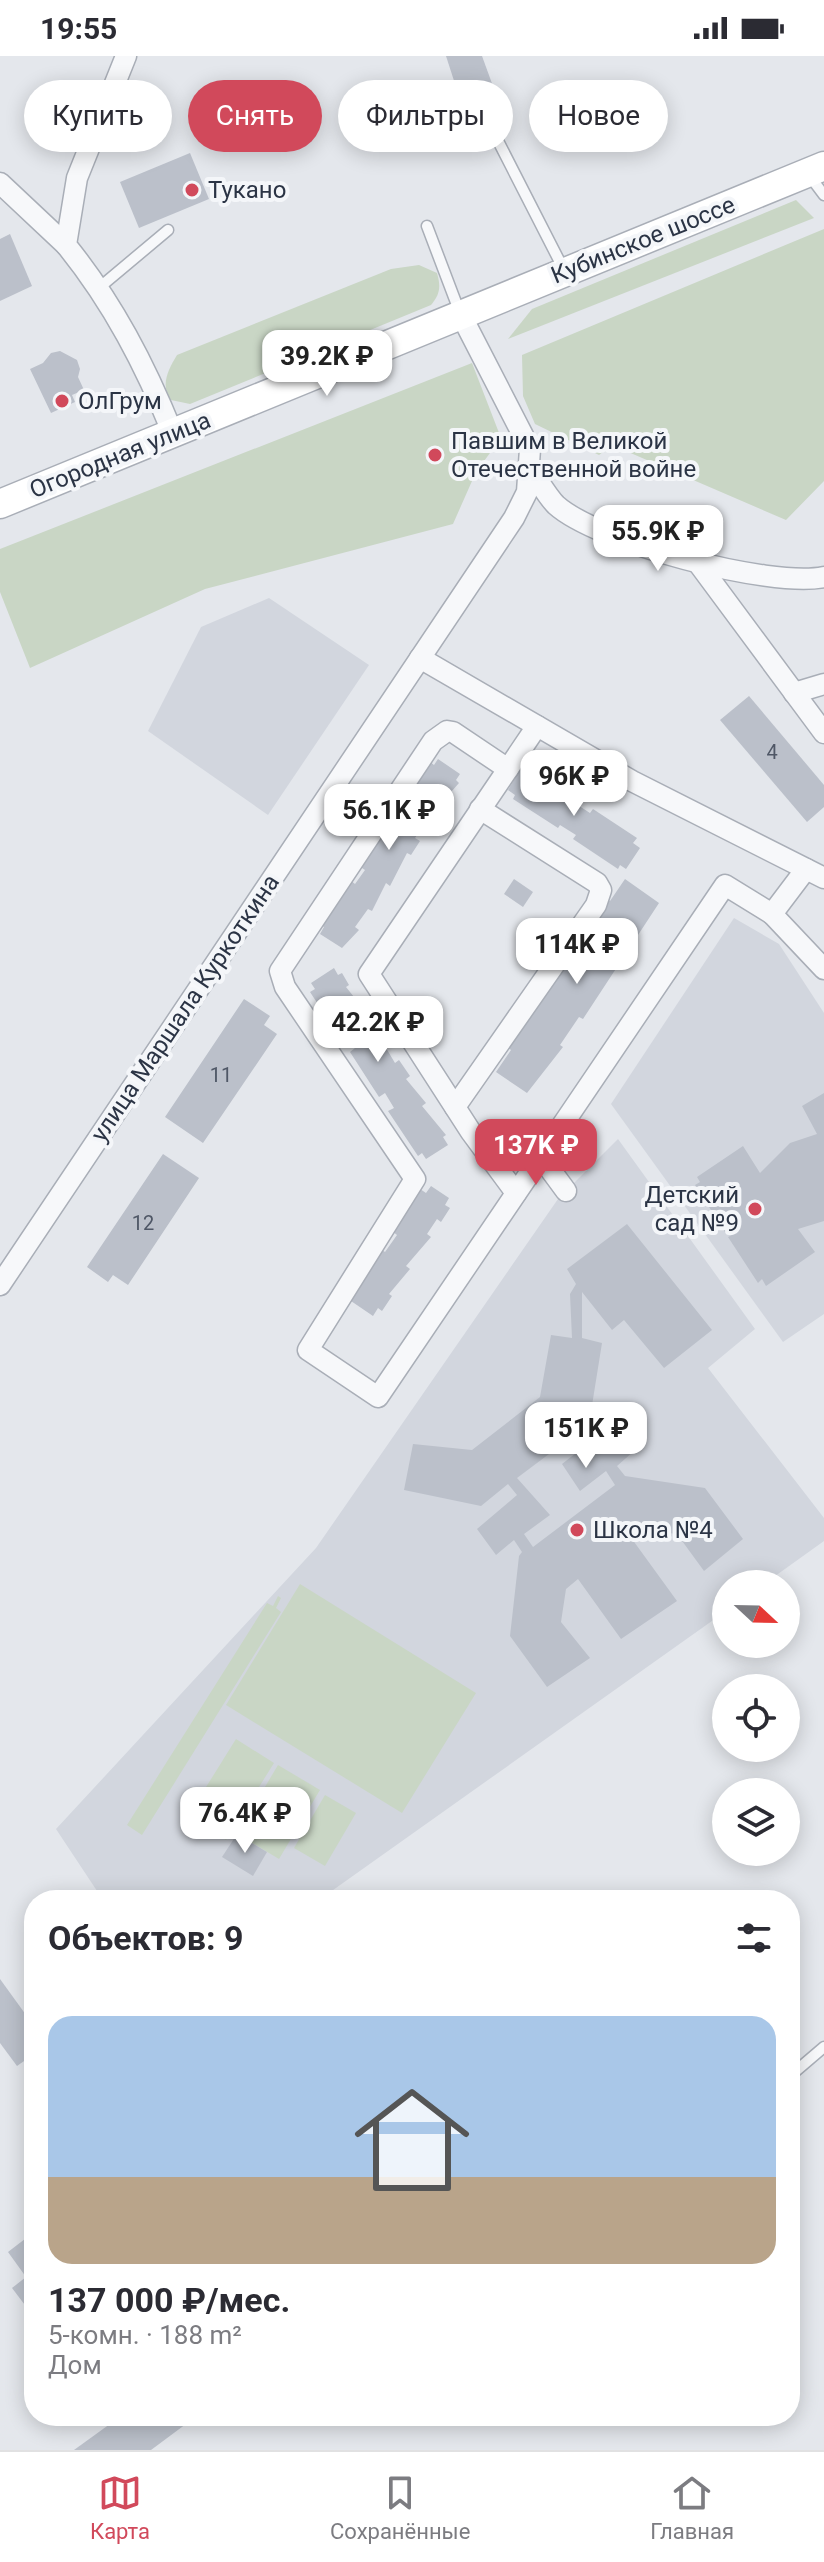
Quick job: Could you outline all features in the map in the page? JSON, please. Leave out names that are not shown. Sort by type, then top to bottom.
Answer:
[{"type":"main road","name":"Кубинское шоссе","points":[[461,315],[565,272],[818,178]]},
{"type":"main road","name":"Огородная улица","points":[[0,504],[461,315]]},
{"type":"street","points":[[66,245],[77,178],[126,56]]},
{"type":"street","points":[[0,183],[66,245],[100,287],[147,370],[173,434]]},
{"type":"street","points":[[461,315],[530,449],[531,470],[556,505],[581,520],[698,563],[787,580],[824,577]]},
{"type":"street","name":"улица Маршала Куркоткина","points":[[0,1285],[514,518],[527,492],[531,470]]},
{"type":"street","points":[[698,563],[824,733]]},
{"type":"street","points":[[420,658],[632,781],[815,873],[772,914]]},
{"type":"street","points":[[794,693],[824,684]]},
{"type":"street","points":[[516,1193],[455,1107],[369,974],[537,726]]},
{"type":"street","points":[[508,769],[453,732],[447,731],[433,741],[280,971],[285,987],[415,1179],[308,1350],[378,1397],[725,885],[772,914],[824,969]]},
{"type":"street","points":[[455,1107],[596,905],[601,890],[597,883],[480,809]]},
{"type":"street","points":[[541,1157],[566,1191]]},
{"type":"lane","points":[[504,152],[565,272]]},
{"type":"lane","points":[[427,226],[461,315]]},
{"type":"lane","points":[[100,287],[168,230]]},
{"type":"lane","points":[[800,2067],[824,2047]]},
{"type":"shaded area","points":[[269,598],[369,665],[268,815],[148,731],[201,627]]},
{"type":"shaded area","name":"Детский сад №9","points":[[734,918],[779,944],[824,1013],[824,1314],[783,1342],[611,1104]]},
{"type":"shaded area","name":"Школа №4","points":[[618,1139],[755,1329],[708,1368],[824,1518],[824,1541],[784,1570],[712,1570],[712,1621],[333,1890],[96,1890],[56,1829],[316,1548],[558,1199]]},
{"type":"green space","points":[[796,200],[814,218],[508,339],[532,309]]},
{"type":"green space","points":[[824,229],[824,481],[786,520],[612,445],[599,455],[535,424],[523,396],[522,355]]},
{"type":"green space","points":[[419,265],[437,273],[439,290],[431,305],[190,404],[171,400],[166,389],[166,378],[177,355],[391,269]]},
{"type":"green space","points":[[472,363],[501,438],[476,472],[453,524],[205,589],[30,668],[0,592],[0,549]]},
{"type":"green space","points":[[300,1584],[476,1693],[402,1813],[226,1705]]},
{"type":"green space","points":[[278,1596],[281,1598],[276,1608],[281,1612],[142,1835],[127,1825],[267,1603],[273,1606]]},
{"type":"green space","points":[[236,1739],[274,1763],[226,1840],[188,1816]]},
{"type":"green space","points":[[278,1765],[320,1790],[279,1859],[237,1834]]},
{"type":"green space","points":[[325,1795],[356,1813],[325,1866],[294,1848]]},
{"type":"building","points":[[446,56],[482,56],[491,80],[454,80]]},
{"type":"building","points":[[190,153],[209,199],[139,228],[120,182]]},
{"type":"building","points":[[10,234],[32,286],[0,301],[0,239]]},
{"type":"building","points":[[60,351],[77,360],[80,369],[78,377],[84,390],[72,395],[75,402],[51,413],[30,369],[43,363],[51,353]]},
{"type":"building","points":[[749,696],[824,785],[824,807],[807,822],[720,720]]},
{"type":"building","points":[[438,759],[460,774],[456,780],[459,783],[436,809],[429,826],[425,823],[415,838],[420,841],[411,855],[407,853],[390,886],[386,883],[372,911],[368,909],[355,927],[359,930],[342,948],[320,934],[324,927],[320,924],[350,880],[355,884],[365,870],[359,866],[390,821],[394,824],[405,809],[400,805],[429,761],[434,765]]},
{"type":"building","points":[[522,767],[529,772],[532,768],[579,799],[576,804],[590,813],[593,809],[637,838],[633,843],[640,848],[626,869],[620,865],[618,869],[573,839],[576,835],[560,825],[558,828],[513,799],[515,795],[508,790]]},
{"type":"building","points":[[514,879],[533,892],[523,907],[504,894]]},
{"type":"building","points":[[625,879],[659,903],[583,1019],[579,1017],[560,1045],[563,1047],[527,1093],[496,1072],[511,1050],[505,1045],[519,1024],[524,1027],[551,988],[546,984],[562,960],[568,963],[594,924],[605,898],[610,901]]},
{"type":"building","points":[[334,968],[338,975],[342,973],[349,985],[346,987],[370,1017],[365,1020],[375,1034],[380,1031],[390,1045],[386,1048],[395,1063],[399,1060],[410,1076],[406,1079],[426,1103],[422,1106],[446,1135],[443,1137],[448,1145],[426,1159],[422,1153],[418,1156],[388,1111],[394,1108],[385,1093],[379,1097],[350,1052],[355,1048],[345,1033],[339,1036],[310,992],[315,989],[311,983]]},
{"type":"building","points":[[244,999],[270,1016],[264,1025],[277,1034],[203,1143],[165,1117]]},
{"type":"building","points":[[824,1093],[824,1221],[798,1229],[815,1252],[766,1286],[762,1279],[758,1283],[728,1237],[734,1234],[730,1228],[725,1232],[695,1185],[700,1182],[697,1177],[743,1146],[760,1173],[790,1143],[817,1134],[802,1106]]},
{"type":"building","points":[[163,1154],[199,1178],[128,1285],[113,1275],[108,1282],[87,1267]]},
{"type":"building","points":[[431,1186],[449,1198],[445,1205],[450,1208],[441,1222],[437,1219],[427,1234],[431,1237],[406,1266],[410,1269],[389,1294],[392,1296],[382,1311],[378,1308],[373,1316],[351,1301],[355,1295],[351,1292],[381,1249],[385,1252],[397,1235],[392,1231],[420,1189],[426,1193]]},
{"type":"building","points":[[627,1224],[712,1330],[664,1368],[624,1320],[612,1330],[582,1292],[582,1338],[602,1343],[589,1424],[517,1478],[550,1515],[524,1534],[533,1547],[615,1485],[606,1471],[580,1491],[562,1464],[613,1424],[634,1451],[617,1466],[625,1476],[705,1488],[743,1539],[704,1571],[677,1534],[642,1530],[632,1539],[677,1601],[621,1639],[578,1579],[566,1589],[561,1622],[590,1658],[547,1687],[510,1636],[519,1556],[522,1552],[514,1540],[496,1555],[477,1529],[517,1495],[508,1484],[481,1506],[404,1490],[413,1444],[472,1450],[540,1397],[551,1335],[572,1338],[570,1294],[576,1284],[567,1269]]},
{"type":"building","points":[[237,1834],[267,1852],[253,1876],[222,1857]]},
{"type":"building","points":[[0,1979],[24,2012],[24,2061],[17,2066],[0,2043]]},
{"type":"building","points":[[24,2240],[24,2274],[8,2252]]},
{"type":"building","points":[[24,2279],[24,2304],[12,2288]]},
{"type":"building","points":[[107,2426],[183,2426],[151,2450],[74,2450]]},
{"type":"place","name":"Тукано","points":[[192,190]]},
{"type":"place","name":"ОлГрум","points":[[62,401]]},
{"type":"place","name":"Павшим в Великой Отечественной войне","points":[[435,455]]},
{"type":"place","name":"Детский сад №9","points":[[755,1209]]},
{"type":"place","name":"Школа №4","points":[[577,1530]]}]
